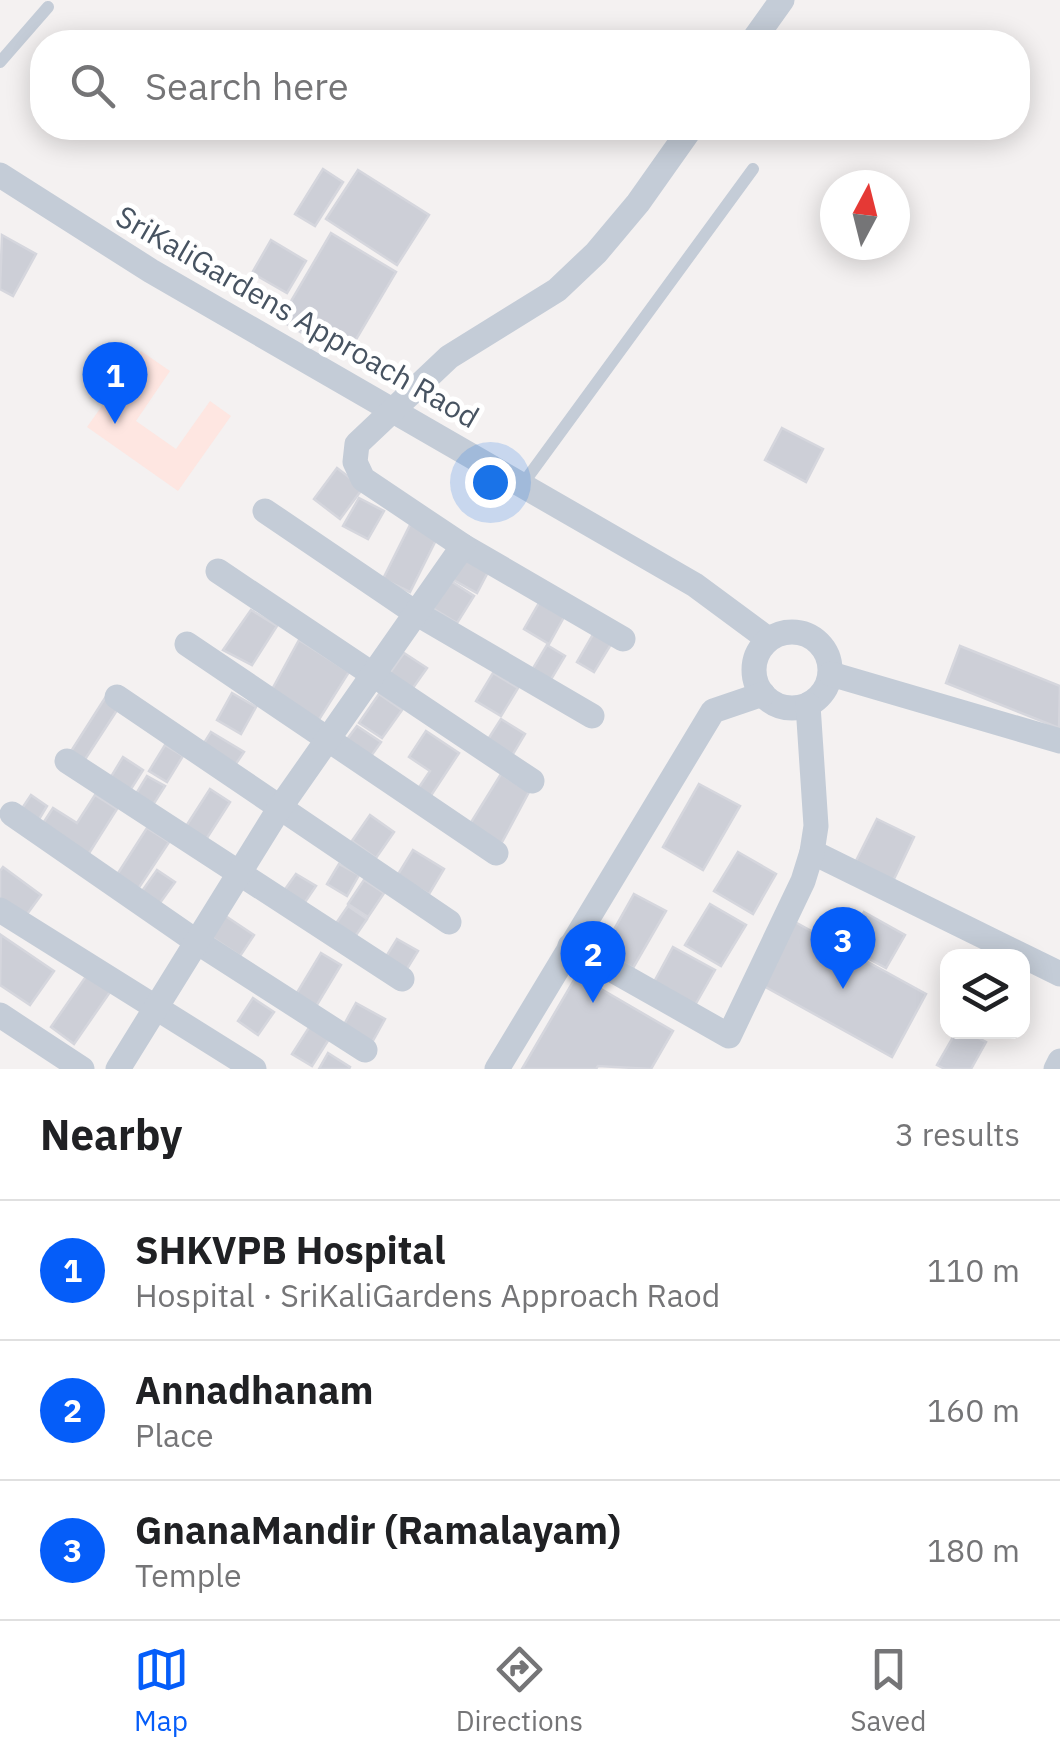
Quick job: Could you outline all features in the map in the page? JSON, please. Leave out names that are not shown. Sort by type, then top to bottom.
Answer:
[{"type":"street","points":[[761,30],[782,0]]},
{"type":"street","points":[[623,640],[462,546],[379,492],[357,471],[354,453],[392,408],[449,357],[556,290],[596,253],[683,140]]},
{"type":"street","name":"SriKaliGardens Approach Raod","points":[[0,175],[151,271],[695,585],[768,639]]},
{"type":"street","points":[[265,511],[414,612],[592,716]]},
{"type":"street","points":[[118,1069],[279,809],[462,546]]},
{"type":"street","points":[[218,572],[532,781]]},
{"type":"street","points":[[790,631],[816,639],[830,661],[827,687],[808,705],[783,707],[762,694],[754,672],[755,660],[768,639],[790,631]]},
{"type":"street","points":[[187,644],[496,853]]},
{"type":"street","points":[[831,674],[1060,742]]},
{"type":"street","points":[[497,1069],[712,711],[762,694]]},
{"type":"street","points":[[117,698],[449,922]]},
{"type":"street","points":[[570,946],[730,1036],[803,881],[812,852],[816,826],[808,705]]},
{"type":"street","points":[[67,761],[402,979]]},
{"type":"street","points":[[12,814],[197,942],[365,1050]]},
{"type":"street","points":[[812,852],[1060,974]]},
{"type":"street","points":[[0,910],[254,1069]]},
{"type":"street","points":[[0,1015],[82,1069]]},
{"type":"street","points":[[1056,1069],[1060,1061]]},
{"type":"lane","points":[[0,62],[48,6]]},
{"type":"lane","points":[[522,485],[753,169]]},
{"type":"shaded area","points":[[141,351],[170,371],[136,421],[176,449],[210,401],[231,416],[178,491],[87,427]]},
{"type":"building","points":[[323,169],[343,182],[315,226],[295,214]]},
{"type":"building","points":[[358,170],[429,215],[397,265],[326,219]]},
{"type":"building","points":[[331,233],[396,272],[345,358],[280,320]]},
{"type":"building","points":[[2,235],[36,254],[13,296],[0,289]]},
{"type":"building","points":[[271,240],[306,261],[287,293],[252,273]]},
{"type":"building","points":[[782,428],[823,449],[806,482],[765,460]]},
{"type":"building","points":[[337,468],[363,488],[340,519],[314,499]]},
{"type":"building","points":[[359,498],[384,511],[368,539],[343,526]]},
{"type":"building","points":[[412,521],[439,534],[410,592],[383,579]]},
{"type":"building","points":[[461,557],[488,572],[477,593],[450,578]]},
{"type":"building","points":[[446,578],[474,596],[457,623],[429,606]]},
{"type":"building","points":[[539,603],[564,617],[549,644],[524,629]]},
{"type":"building","points":[[251,610],[277,626],[252,665],[223,650]]},
{"type":"building","points":[[595,631],[613,641],[594,672],[577,662]]},
{"type":"building","points":[[299,640],[349,672],[318,721],[269,695]]},
{"type":"building","points":[[547,645],[565,656],[550,681],[532,670]]},
{"type":"building","points":[[960,646],[1060,686],[1059,728],[946,683]]},
{"type":"building","points":[[404,653],[427,668],[410,692],[387,677]]},
{"type":"building","points":[[493,673],[518,688],[501,716],[476,701]]},
{"type":"building","points":[[232,693],[256,707],[241,734],[217,720]]},
{"type":"building","points":[[379,694],[402,710],[382,738],[359,723]]},
{"type":"building","points":[[105,698],[119,707],[82,764],[68,756]]},
{"type":"building","points":[[501,719],[525,734],[510,759],[485,744]]},
{"type":"building","points":[[357,726],[381,742],[366,763],[342,746]]},
{"type":"building","points":[[426,731],[459,753],[428,800],[416,792],[430,771],[409,757]]},
{"type":"building","points":[[211,732],[244,752],[231,771],[199,751]]},
{"type":"building","points":[[165,745],[183,756],[167,782],[149,771]]},
{"type":"building","points":[[123,757],[143,770],[129,792],[109,780]]},
{"type":"building","points":[[501,774],[529,792],[501,844],[470,824]]},
{"type":"building","points":[[147,776],[165,786],[151,808],[134,797]]},
{"type":"building","points":[[699,784],[740,806],[703,870],[663,847]]},
{"type":"building","points":[[210,789],[230,802],[205,841],[185,828]]},
{"type":"building","points":[[31,795],[47,806],[38,821],[21,810]]},
{"type":"building","points":[[95,795],[117,809],[86,858],[40,828],[53,808],[77,823]]},
{"type":"building","points":[[370,815],[394,832],[376,858],[352,841]]},
{"type":"building","points":[[877,819],[914,837],[893,881],[855,863]]},
{"type":"building","points":[[147,828],[169,842],[136,892],[115,878]]},
{"type":"building","points":[[413,850],[444,869],[429,894],[397,876]]},
{"type":"building","points":[[738,852],[776,874],[753,914],[714,891]]},
{"type":"building","points":[[339,864],[359,875],[347,896],[327,884]]},
{"type":"building","points":[[3,867],[41,895],[22,921],[0,905]]},
{"type":"building","points":[[157,870],[175,882],[157,907],[140,894]]},
{"type":"building","points":[[296,874],[316,886],[301,908],[281,895]]},
{"type":"building","points":[[364,880],[384,893],[368,917],[348,904]]},
{"type":"building","points":[[634,894],[666,911],[633,968],[602,951]]},
{"type":"building","points":[[710,904],[746,925],[721,966],[685,945]]},
{"type":"building","points":[[348,906],[367,919],[354,938],[335,925]]},
{"type":"building","points":[[864,912],[905,935],[886,968],[845,946]]},
{"type":"building","points":[[224,915],[254,935],[240,956],[210,936]]},
{"type":"building","points":[[795,922],[926,994],[892,1057],[760,984]]},
{"type":"building","points":[[1,935],[54,971],[30,1005],[0,985]]},
{"type":"building","points":[[397,939],[418,951],[405,972],[384,960]]},
{"type":"building","points":[[673,947],[715,970],[695,1005],[654,982]]},
{"type":"building","points":[[321,953],[341,965],[315,1008],[295,996]]},
{"type":"building","points":[[87,975],[110,992],[74,1044],[51,1027]]},
{"type":"building","points":[[577,975],[673,1031],[651,1069],[522,1069]]},
{"type":"building","points":[[253,998],[274,1012],[258,1035],[238,1021]]},
{"type":"building","points":[[356,1003],[385,1019],[370,1046],[341,1030]]},
{"type":"building","points":[[310,1026],[329,1039],[312,1066],[292,1054]]},
{"type":"building","points":[[952,1039],[986,1042],[971,1069],[945,1069],[937,1065]]},
{"type":"building","points":[[328,1053],[350,1067],[349,1069],[319,1069]]},
{"type":"place","name":"SHKVPB Hospital","points":[[115,424]]},
{"type":"place","name":"GnanaMandir (Ramalayam)","points":[[843,989]]},
{"type":"place","name":"Annadhanam","points":[[593,1003]]}]
